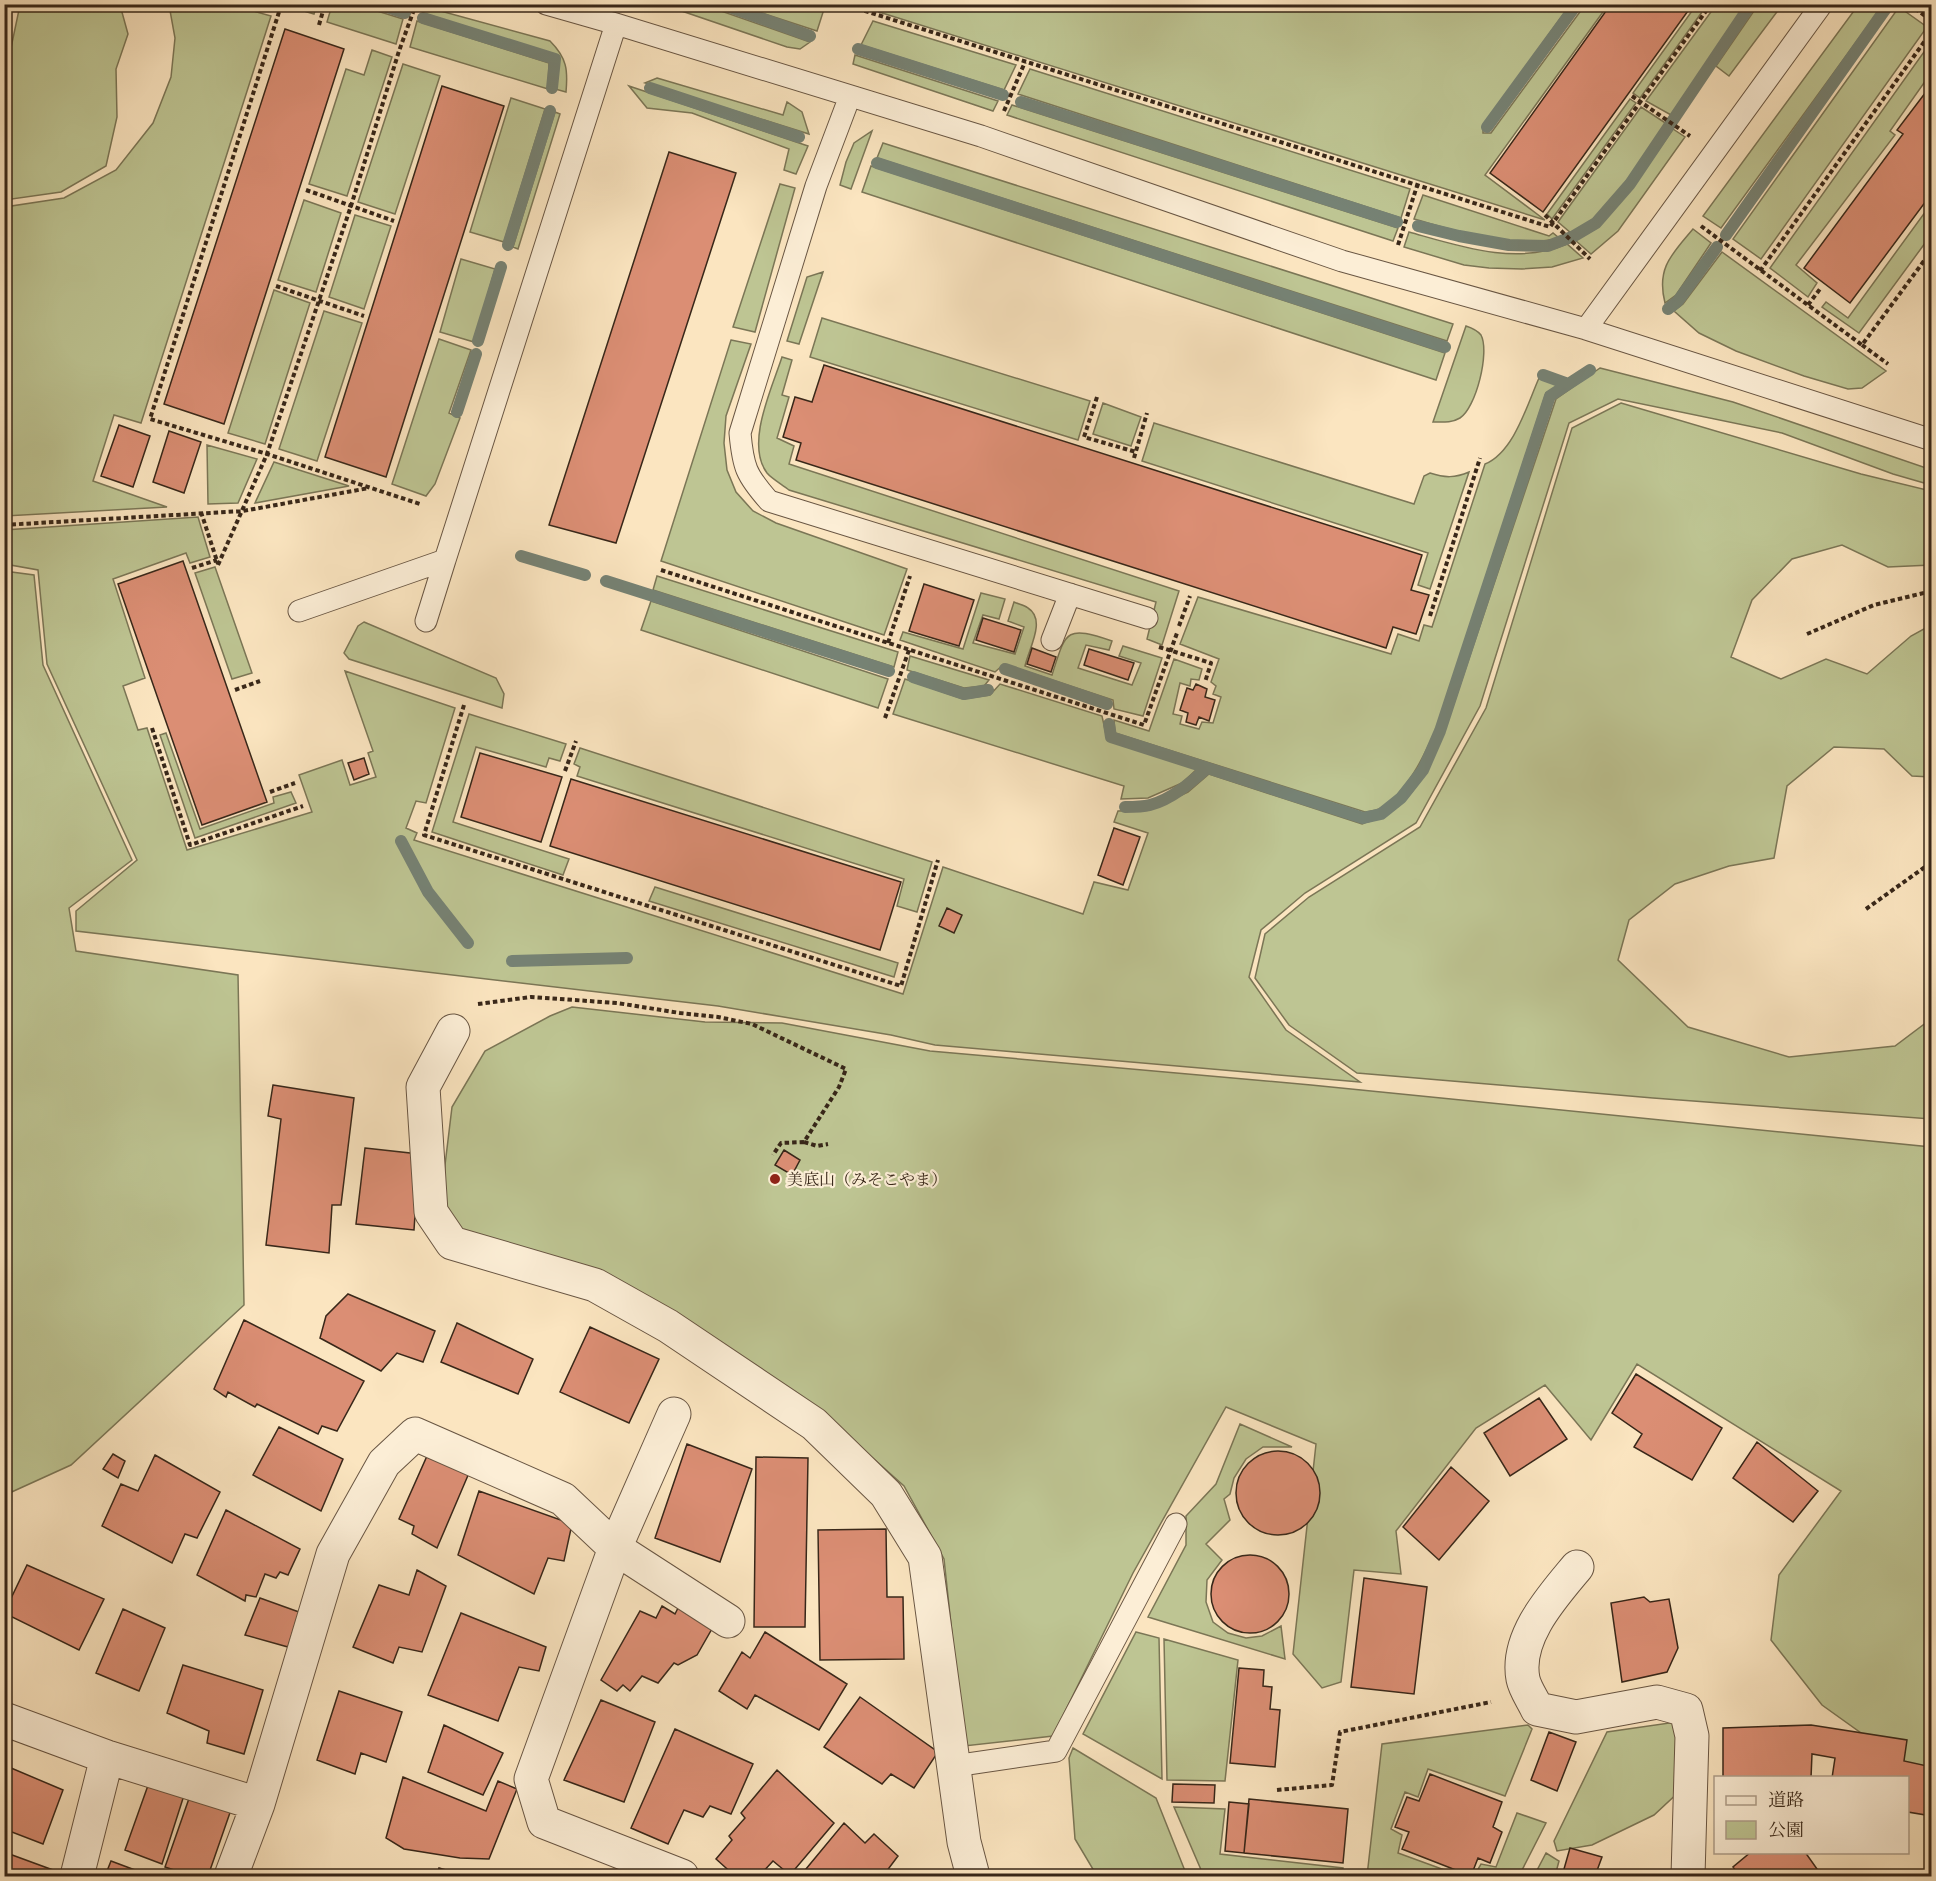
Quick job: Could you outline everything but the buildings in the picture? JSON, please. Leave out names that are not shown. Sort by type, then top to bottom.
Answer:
[{"type":"street","points":[[453,1031],[423,1087],[431,1212],[452,1243],[595,1285],[668,1326],[814,1424],[886,1494],[925,1557],[964,1842],[974,1876]]},
{"type":"street","points":[[674,1414],[615,1548],[531,1779],[544,1822],[682,1876]]},
{"type":"street","points":[[231,1876],[258,1804],[333,1554],[384,1463],[415,1434],[563,1499],[615,1548],[728,1621]]},
{"type":"street","points":[[1577,1567],[1544,1608],[1524,1648],[1523,1679],[1537,1709],[1576,1717],[1657,1702],[1686,1710],[1692,1736],[1688,1876]]},
{"type":"street","points":[[4,1719],[107,1757],[258,1804]]},
{"type":"street","points":[[76,1876],[107,1757]]},
{"type":"lane","points":[[546,4],[981,136],[1342,261],[1586,328],[1932,440]]},
{"type":"lane","points":[[1586,328],[1822,4]]},
{"type":"lane","points":[[426,621],[616,24]]},
{"type":"lane","points":[[850,96],[816,186],[740,433],[743,459],[752,481],[769,501],[1147,618]]},
{"type":"lane","points":[[299,611],[445,560]]},
{"type":"lane","points":[[1052,639],[1070,594]]},
{"type":"lane","points":[[954,1766],[1056,1751],[1176,1524]]},
{"type":"path","points":[[319,25],[325,4]]},
{"type":"path","points":[[201,512],[218,565],[267,454],[416,4]]},
{"type":"path","points":[[843,4],[1550,227],[1710,4]]},
{"type":"path","points":[[1909,4],[1932,21]]},
{"type":"path","points":[[279,12],[150,419],[420,504]]},
{"type":"path","points":[[1760,271],[1932,31]]},
{"type":"path","points":[[1001,118],[1025,62]]},
{"type":"path","points":[[1632,96],[1690,136]]},
{"type":"path","points":[[1397,248],[1418,186]]},
{"type":"path","points":[[306,190],[394,221]]},
{"type":"path","points":[[1545,215],[1590,259]]},
{"type":"path","points":[[1701,226],[1888,364]]},
{"type":"path","points":[[1862,345],[1932,250]]},
{"type":"path","points":[[276,286],[364,316]]},
{"type":"path","points":[[1808,305],[1820,289]]},
{"type":"path","points":[[1097,398],[1084,438],[1136,452]]},
{"type":"path","points":[[1134,458],[1147,413]]},
{"type":"path","points":[[1430,616],[1480,458]]},
{"type":"path","points":[[4,525],[243,511],[370,488]]},
{"type":"path","points":[[192,568],[217,560]]},
{"type":"path","points":[[661,570],[1144,725],[1190,596]]},
{"type":"path","points":[[888,643],[910,576]]},
{"type":"path","points":[[1807,634],[1874,605],[1932,591]]},
{"type":"path","points":[[1151,644],[1211,663],[1204,682]]},
{"type":"path","points":[[885,718],[909,650]]},
{"type":"path","points":[[236,690],[260,681]]},
{"type":"path","points":[[464,705],[424,836],[901,986],[938,860]]},
{"type":"path","points":[[152,728],[190,845],[303,806]]},
{"type":"path","points":[[565,771],[576,741]]},
{"type":"path","points":[[270,792],[295,783]]},
{"type":"path","points":[[1866,909],[1925,867],[1932,858]]},
{"type":"path","points":[[453,1031],[461,1006],[531,997],[617,1003],[752,1024],[846,1069],[839,1087],[804,1142]]},
{"type":"path","points":[[773,1155],[781,1143],[804,1142],[818,1146],[828,1144]]},
{"type":"path","points":[[1277,1790],[1332,1785],[1340,1732],[1497,1701],[1537,1709]]},
{"type":"green space","points":[[819,4],[825,6],[817,31],[737,5]]},
{"type":"green space","points":[[1697,4],[1707,5],[1640,98],[1633,93]]},
{"type":"green space","points":[[1859,4],[1883,5],[1721,228],[1703,216]]},
{"type":"green space","points":[[20,5],[120,5],[128,34],[116,69],[117,117],[106,166],[61,192],[5,200],[5,101],[9,101],[8,62]]},
{"type":"green space","points":[[169,5],[232,5],[271,16],[141,423],[114,415],[93,481],[167,507],[5,516],[5,207],[64,198],[116,170],[153,123],[171,77],[175,38]]},
{"type":"green space","points":[[284,5],[317,5],[314,14]]},
{"type":"green space","points":[[332,5],[358,5],[403,19],[396,44],[327,22]]},
{"type":"green space","points":[[664,5],[704,5],[810,42],[800,49],[787,47]]},
{"type":"green space","points":[[884,5],[1570,5],[1483,126],[1483,133],[1491,133],[1585,5],[1608,5],[1485,175],[1545,220],[879,12]]},
{"type":"green space","points":[[1716,5],[1746,5],[1671,115],[1646,101]]},
{"type":"green space","points":[[1758,5],[1782,5],[1729,76],[1716,66]]},
{"type":"green space","points":[[426,7],[550,41],[560,53],[565,65],[566,92],[555,89],[558,57],[423,13]]},
{"type":"green space","points":[[1899,7],[1927,27],[1761,259],[1733,239]]},
{"type":"green space","points":[[417,21],[549,63],[548,89],[410,47]]},
{"type":"green space","points":[[873,21],[1016,65],[1004,90],[861,45]]},
{"type":"green space","points":[[1931,42],[1931,73],[1890,131],[1895,135],[1796,265],[1817,283],[1808,297],[1770,268]]},
{"type":"green space","points":[[372,50],[392,57],[347,196],[309,184],[346,69],[364,75]]},
{"type":"green space","points":[[855,55],[998,101],[993,111],[853,64]]},
{"type":"green space","points":[[403,64],[440,76],[395,214],[358,202]]},
{"type":"green space","points":[[1030,69],[1410,189],[1401,218],[1018,94]]},
{"type":"green space","points":[[657,78],[783,115],[787,102],[802,112],[809,134],[645,83]]},
{"type":"green space","points":[[629,86],[808,146],[796,174],[784,170],[789,149],[692,113],[647,108]]},
{"type":"green space","points":[[511,98],[545,109],[504,242],[470,232]]},
{"type":"green space","points":[[1630,99],[1636,103],[1552,219],[1547,214]]},
{"type":"green space","points":[[1012,105],[1398,228],[1393,241],[1007,115]]},
{"type":"green space","points":[[1641,107],[1667,124],[1627,181],[1593,221],[1571,233],[1558,222]]},
{"type":"green space","points":[[555,112],[560,114],[518,249],[513,247]]},
{"type":"green space","points":[[1673,129],[1685,137],[1618,231],[1591,254],[1575,240],[1597,228],[1634,185]]},
{"type":"green space","points":[[872,131],[851,189],[840,185],[854,143]]},
{"type":"green space","points":[[883,143],[1453,324],[1447,341],[877,158]]},
{"type":"green space","points":[[871,166],[1445,353],[1436,380],[862,192]]},
{"type":"green space","points":[[780,184],[795,188],[755,332],[733,327]]},
{"type":"green space","points":[[1423,195],[1549,236],[1553,233],[1559,238],[1524,242],[1505,240],[1414,219]]},
{"type":"green space","points":[[304,200],[341,213],[316,292],[278,280]]},
{"type":"green space","points":[[1931,204],[1931,235],[1859,333],[1822,307],[1826,302],[1848,318]]},
{"type":"green space","points":[[355,215],[391,226],[364,309],[329,297]]},
{"type":"green space","points":[[1693,229],[1711,243],[1676,295],[1665,303],[1664,271],[1673,254]]},
{"type":"green space","points":[[1409,232],[1468,248],[1508,254],[1548,250],[1567,244],[1583,258],[1552,267],[1522,269],[1464,265],[1404,247]]},
{"type":"green space","points":[[1722,252],[1886,371],[1862,388],[1848,389],[1804,376],[1736,351],[1699,333],[1674,311],[1683,304]]},
{"type":"green space","points":[[461,259],[495,269],[474,342],[440,332]]},
{"type":"green space","points":[[823,272],[799,344],[787,341],[807,277]]},
{"type":"green space","points":[[274,290],[310,303],[265,444],[228,433]]},
{"type":"green space","points":[[324,311],[362,323],[317,461],[279,449]]},
{"type":"green space","points":[[822,318],[1090,401],[1078,440],[810,357]]},
{"type":"green space","points":[[1466,326],[1481,335],[1483,343],[1483,366],[1476,392],[1466,412],[1460,418],[1433,422]]},
{"type":"green space","points":[[439,339],[471,350],[449,413],[460,418],[435,484],[426,496],[392,484]]},
{"type":"green space","points":[[731,340],[751,344],[726,416],[724,443],[727,470],[736,492],[753,511],[776,523],[907,569],[884,635],[661,561]]},
{"type":"green space","points":[[782,357],[792,360],[782,395],[789,397],[777,438],[794,446],[789,464],[1179,591],[1162,645],[1147,639],[1156,602],[789,490],[775,480],[767,473],[761,461],[759,432],[762,416]]},
{"type":"green space","points":[[1600,368],[1733,402],[1932,470],[1931,485],[1893,474],[1782,433],[1618,399],[1569,423],[1480,706],[1416,823],[1305,893],[1261,930],[1249,977],[1286,1030],[1360,1082],[935,1045],[891,1035],[718,1006],[76,931],[76,911],[137,860],[47,664],[38,570],[5,564],[4,530],[198,517],[210,557],[190,563],[186,553],[113,579],[145,678],[123,686],[138,730],[147,728],[187,850],[312,812],[299,775],[342,760],[350,785],[376,777],[368,753],[373,751],[345,671],[455,708],[426,803],[416,801],[406,828],[417,833],[414,840],[903,994],[943,867],[1083,914],[1094,882],[1128,890],[1148,833],[1114,822],[1118,811],[1149,810],[1188,792],[1209,774],[1362,824],[1382,817],[1395,809],[1414,790],[1421,779],[1445,730],[1556,399]]},
{"type":"green space","points":[[1539,378],[1560,385],[1546,393],[1437,727],[1414,772],[1389,802],[1377,810],[1365,812],[1115,733],[1114,720],[1149,731],[1174,659],[1202,669],[1199,680],[1191,679],[1190,686],[1180,683],[1173,714],[1182,716],[1180,724],[1199,729],[1202,722],[1213,723],[1221,697],[1213,694],[1216,686],[1211,682],[1219,659],[1180,644],[1198,597],[1391,654],[1398,634],[1419,641],[1424,625],[1432,627],[1485,464],[1495,458],[1512,439]]},
{"type":"green space","points":[[1103,403],[1141,417],[1131,446],[1093,434]]},
{"type":"green space","points":[[1621,403],[1861,474],[1931,491],[1931,565],[1888,567],[1842,545],[1792,559],[1752,600],[1731,657],[1781,679],[1826,659],[1867,674],[1911,636],[1931,625],[1931,777],[1912,776],[1884,749],[1834,747],[1787,786],[1774,858],[1729,866],[1675,884],[1629,920],[1618,960],[1688,1027],[1789,1057],[1895,1046],[1931,1019],[1931,1119],[1357,1073],[1289,1025],[1255,978],[1265,934],[1309,897],[1420,827],[1486,708],[1572,428]]},
{"type":"green space","points":[[1154,423],[1414,504],[1424,476],[1430,473],[1454,476],[1469,472],[1430,589],[1418,585],[1428,553],[1142,461]]},
{"type":"green space","points":[[207,445],[257,459],[238,503],[208,504]]},
{"type":"green space","points":[[274,462],[349,486],[255,503]]},
{"type":"green space","points":[[215,567],[252,673],[232,679],[195,573]]},
{"type":"green space","points":[[4,571],[34,575],[43,665],[132,860],[69,908],[76,951],[238,975],[244,1305],[71,1465],[5,1495]]},
{"type":"green space","points":[[657,576],[898,652],[894,667],[653,590]]},
{"type":"green space","points":[[981,593],[1005,599],[999,619],[983,615],[973,643],[1015,654],[1024,627],[1008,621],[1014,602],[1033,613],[1036,620],[1035,636],[1025,666],[1052,675],[1065,641],[1076,633],[1085,633],[1112,641],[1109,650],[1086,645],[1078,668],[1132,685],[1141,663],[1119,656],[1123,646],[1162,658],[1143,716],[1114,709],[1113,700],[1004,664],[995,672],[900,640],[903,632],[963,649]]},
{"type":"green space","points":[[651,601],[888,679],[878,708],[641,630]]},
{"type":"green space","points":[[364,622],[496,678],[504,694],[502,708],[349,659],[344,653],[358,626]]},
{"type":"green space","points":[[910,656],[989,680],[984,686],[964,688],[907,670]]},
{"type":"green space","points":[[905,679],[963,699],[990,695],[1000,684],[1102,716],[1107,739],[1197,769],[1182,783],[1148,798],[1121,799],[1124,786],[893,714]]},
{"type":"green space","points":[[469,714],[566,744],[560,761],[549,758],[546,767],[476,747],[453,822],[569,859],[563,875],[432,832]]},
{"type":"green space","points":[[166,733],[200,829],[274,803],[273,797],[291,792],[296,803],[195,838],[160,735]]},
{"type":"green space","points":[[580,748],[932,862],[917,912],[897,906],[904,879],[577,776],[580,767],[574,764]]},
{"type":"green space","points":[[655,887],[898,963],[894,977],[649,901]]},
{"type":"green space","points":[[572,1007],[705,1022],[782,1023],[930,1051],[1311,1085],[1931,1147],[1931,1783],[1822,1705],[1771,1640],[1779,1575],[1841,1491],[1637,1364],[1591,1440],[1545,1385],[1476,1428],[1396,1531],[1401,1574],[1354,1570],[1341,1682],[1322,1688],[1293,1654],[1316,1444],[1226,1407],[1133,1573],[1053,1736],[964,1746],[944,1559],[904,1486],[820,1411],[464,1235],[443,1208],[445,1165],[452,1107],[485,1051],[550,1016]]},
{"type":"green space","points":[[1240,1424],[1292,1447],[1263,1447],[1246,1459],[1234,1478],[1230,1494],[1224,1499],[1230,1520],[1206,1544],[1222,1560],[1207,1580],[1206,1602],[1213,1622],[1228,1633],[1246,1638],[1262,1636],[1281,1626],[1285,1659],[1148,1617],[1186,1545],[1186,1516],[1216,1484]]},
{"type":"green space","points":[[1136,1632],[1159,1638],[1162,1779],[1083,1734]]},
{"type":"green space","points":[[1164,1639],[1238,1660],[1225,1781],[1167,1780]]},
{"type":"green space","points":[[1676,1722],[1682,1789],[1654,1815],[1592,1845],[1557,1851],[1554,1841],[1607,1732]]},
{"type":"green space","points":[[1528,1725],[1532,1729],[1505,1796],[1428,1769],[1418,1797],[1405,1792],[1391,1829],[1402,1835],[1398,1853],[1461,1876],[1367,1876],[1382,1744]]},
{"type":"green space","points":[[1073,1748],[1156,1798],[1187,1876],[1097,1876],[1075,1839],[1069,1758]]},
{"type":"green space","points":[[1174,1807],[1225,1809],[1220,1854],[1343,1868],[1342,1876],[1246,1876],[1202,1872]]},
{"type":"green space","points":[[1517,1813],[1546,1823],[1519,1876],[1474,1876],[1481,1864],[1496,1867]]},
{"type":"green space","points":[[1546,1853],[1559,1861],[1555,1876],[1534,1876]]},
{"type":"waterway","points":[[378,4],[405,13]]},
{"type":"waterway","points":[[721,4],[810,36]]},
{"type":"waterway","points":[[1487,127],[1577,4]]},
{"type":"waterway","points":[[1418,226],[1509,245],[1548,246],[1574,236],[1596,223],[1630,184],[1751,4]]},
{"type":"waterway","points":[[1726,235],[1889,4]]},
{"type":"waterway","points":[[423,18],[555,59],[552,88]]},
{"type":"waterway","points":[[858,49],[1003,95]]},
{"type":"waterway","points":[[650,88],[799,137]]},
{"type":"waterway","points":[[1021,102],[1397,222]]},
{"type":"waterway","points":[[508,245],[550,111]]},
{"type":"waterway","points":[[877,163],[1445,347]]},
{"type":"waterway","points":[[1668,309],[1678,301],[1717,247]]},
{"type":"waterway","points":[[478,341],[501,267]]},
{"type":"waterway","points":[[457,412],[476,354]]},
{"type":"waterway","points":[[1109,724],[1111,737],[1363,818],[1381,814],[1401,798],[1423,770],[1440,731],[1550,396],[1590,370]]},
{"type":"waterway","points":[[1543,375],[1568,384]]},
{"type":"waterway","points":[[521,556],[585,575]]},
{"type":"waterway","points":[[606,581],[889,671]]},
{"type":"waterway","points":[[1005,669],[1107,704]]},
{"type":"waterway","points":[[913,677],[964,694],[988,690]]},
{"type":"waterway","points":[[1125,807],[1147,806],[1166,799],[1207,768]]},
{"type":"waterway","points":[[401,841],[428,892],[468,943]]},
{"type":"waterway","points":[[512,961],[627,958]]},
{"type":"place","name":"美底山（みそこやま）","points":[[775,1179]]}]
